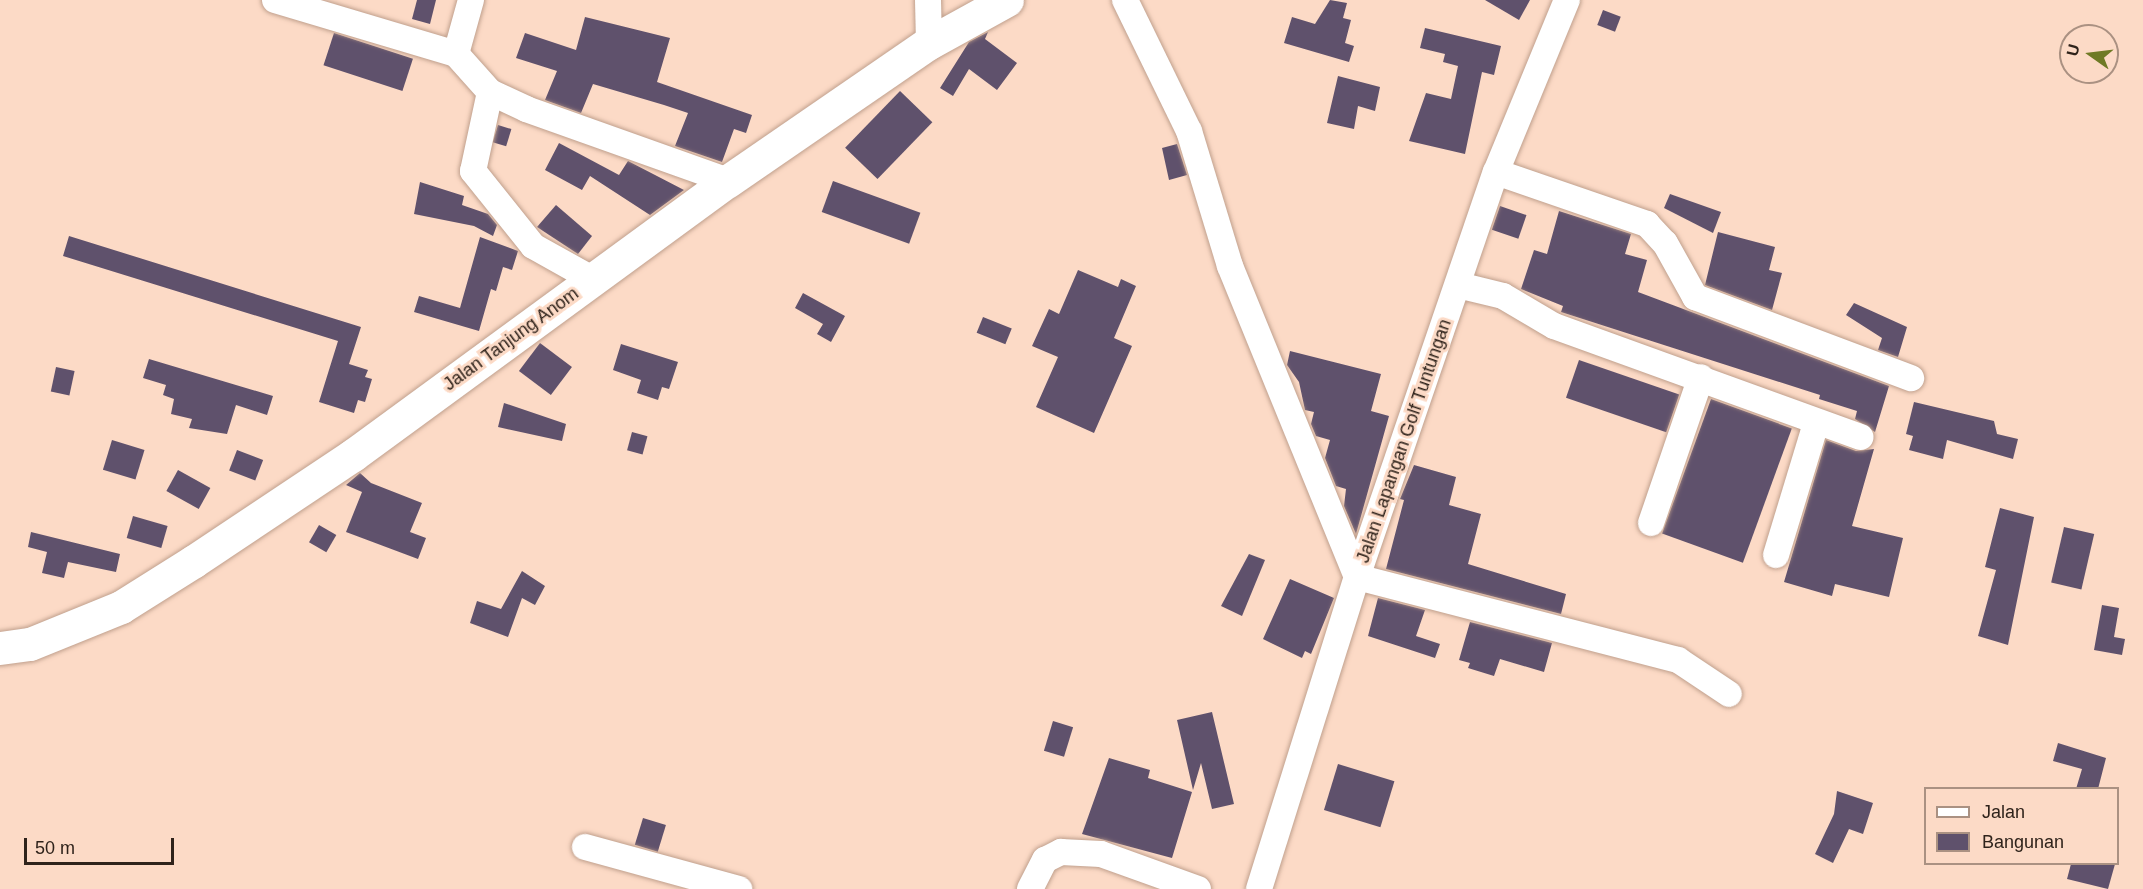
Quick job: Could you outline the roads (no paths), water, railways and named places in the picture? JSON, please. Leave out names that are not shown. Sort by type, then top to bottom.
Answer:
[{"type":"main road","name":"Jalan Tanjung Anom","points":[[0,648],[30,644],[121,607],[176,573],[354,455],[592,279],[929,43],[1007,0]]},
{"type":"street","points":[[275,0],[456,54],[490,92],[729,182]]},
{"type":"street","points":[[456,54],[471,0]]},
{"type":"street","points":[[928,0],[929,43]]},
{"type":"street","points":[[1125,0],[1189,131],[1230,266],[1357,577],[1678,660],[1729,694]]},
{"type":"street","name":"Jalan Lapangan Golf Tuntungan","points":[[1259,889],[1357,577],[1496,172],[1567,0]]},
{"type":"street","points":[[490,92],[473,171],[533,246],[592,279]]},
{"type":"street","points":[[1496,172],[1647,224],[1665,243],[1695,297],[1911,378]]},
{"type":"street","points":[[1458,285],[1503,296],[1554,327],[1701,377],[1816,423],[1861,437]]},
{"type":"street","points":[[1651,523],[1701,377]]},
{"type":"street","points":[[1776,555],[1816,423]]},
{"type":"street","points":[[585,847],[739,889]]},
{"type":"street","points":[[1030,889],[1045,860],[1061,852],[1101,854],[1198,889]]}]
